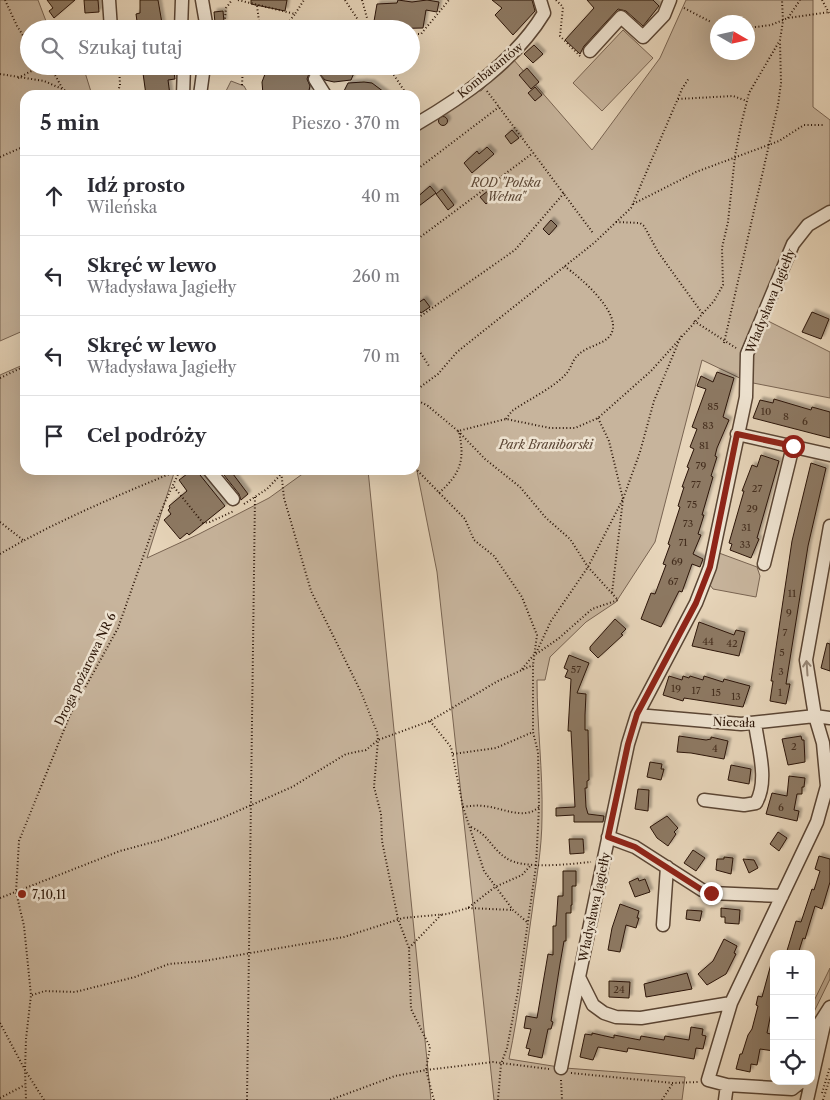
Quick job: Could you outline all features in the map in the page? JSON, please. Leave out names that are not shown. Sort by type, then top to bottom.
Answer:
[{"type":"street","points":[[109,0],[110,20]]},
{"type":"street","points":[[181,20],[182,0]]},
{"type":"street","points":[[202,0],[205,20]]},
{"type":"street","name":"Kombatantów","points":[[420,122],[479,81],[511,55],[532,33],[544,13],[540,0]]},
{"type":"street","points":[[590,51],[620,17],[643,37],[664,15],[670,0]]},
{"type":"street","points":[[184,90],[185,75]]},
{"type":"street","points":[[201,90],[203,75]]},
{"type":"street","points":[[315,79],[320,90]]},
{"type":"street","name":"Władysława Jagiełły","points":[[560,1069],[628,744],[637,714],[704,584],[746,397],[748,354],[793,244],[808,225],[830,212]]},
{"type":"street","points":[[737,434],[830,455]]},
{"type":"street","points":[[764,564],[793,446]]},
{"type":"street","points":[[212,475],[233,499]]},
{"type":"street","points":[[806,1100],[794,1088],[727,1086],[708,1080],[731,1003],[817,822],[827,786],[823,743],[815,716],[806,660],[830,526]]},
{"type":"street","name":"Niecała","points":[[637,714],[755,723],[815,716],[830,718]]},
{"type":"street","points":[[704,800],[744,805],[756,803],[762,793],[762,780],[755,723]]},
{"type":"street","name":"Władysława Jagiełły","points":[[608,837],[635,847],[702,890],[711,893],[782,896]]},
{"type":"street","points":[[663,925],[667,868]]},
{"type":"street","name":"Władysława Jagiełły","points":[[579,978],[593,1005],[604,1013],[616,1017],[641,1018],[731,1003]]},
{"type":"street","points":[[815,1031],[828,1012]]},
{"type":"street","points":[[815,1064],[828,1012]]},
{"type":"street","points":[[806,1100],[810,1085]]},
{"type":"street","points":[[725,1100],[727,1086]]},
{"type":"path","points":[[5,0],[20,31]]},
{"type":"path","points":[[225,20],[226,8],[232,0]]},
{"type":"path","points":[[238,0],[295,14]]},
{"type":"path","points":[[290,20],[304,0]]},
{"type":"path","points":[[345,0],[358,20]]},
{"type":"path","points":[[362,0],[368,20]]},
{"type":"path","points":[[420,34],[449,0]]},
{"type":"path","points":[[556,0],[562,7],[560,36],[583,59],[590,51]]},
{"type":"path","points":[[724,343],[769,145],[781,83],[780,40],[783,20],[782,0]]},
{"type":"path","points":[[788,18],[800,0]]},
{"type":"path","points":[[755,26],[788,18],[829,12],[822,0]]},
{"type":"path","points":[[257,6],[259,20]]},
{"type":"path","points":[[684,8],[710,21]]},
{"type":"path","points":[[459,432],[506,419],[550,428],[575,428],[598,418],[651,371],[684,332],[714,301],[723,285],[722,248],[728,222],[734,156],[749,93],[766,68],[780,40]]},
{"type":"path","points":[[0,74],[44,81],[67,90]]},
{"type":"path","points":[[18,78],[24,75]]},
{"type":"path","points":[[56,75],[64,88]]},
{"type":"path","points":[[119,90],[120,75]]},
{"type":"path","points":[[242,85],[243,75]]},
{"type":"path","points":[[394,75],[404,90]]},
{"type":"path","points":[[633,204],[678,98],[689,78]]},
{"type":"path","points":[[479,81],[593,233]]},
{"type":"path","points":[[678,98],[733,96],[747,101]]},
{"type":"path","points":[[420,167],[499,107]]},
{"type":"path","points":[[420,387],[438,374],[474,338],[616,222],[633,204],[696,172],[734,156],[779,141],[804,125],[824,125]]},
{"type":"path","points":[[0,157],[20,148]]},
{"type":"path","points":[[420,237],[534,152]]},
{"type":"path","points":[[420,317],[516,250],[564,193]]},
{"type":"path","points":[[616,222],[640,223],[644,226],[658,252],[702,313]]},
{"type":"path","points":[[506,419],[512,411],[566,374],[575,357],[607,338],[612,331],[611,320],[605,306],[588,283],[564,266]]},
{"type":"path","points":[[694,321],[724,343],[748,354]]},
{"type":"path","points":[[536,653],[551,621],[588,567],[624,499],[640,452],[654,400],[676,345],[684,332]]},
{"type":"path","points":[[420,352],[429,366]]},
{"type":"path","points":[[0,378],[20,368]]},
{"type":"path","points":[[420,402],[428,406],[459,432],[485,459],[520,487],[546,518],[570,539],[588,567],[618,600],[592,609],[558,639],[536,653],[520,671]]},
{"type":"path","points":[[598,418],[609,441],[624,499],[612,593]]},
{"type":"path","points":[[439,493],[452,481],[462,462],[459,432]]},
{"type":"path","points":[[420,473],[465,519],[474,540],[494,556],[510,578],[522,597],[537,635],[534,665],[533,732],[538,752],[539,807],[536,864],[514,1010],[507,1048],[501,1064],[498,1100]]},
{"type":"path","points":[[0,554],[23,540],[168,475]]},
{"type":"path","name":"Droga pożarowa NR 6","points":[[26,1100],[26,1038],[31,996],[24,926],[16,892],[19,841],[70,715],[118,628],[154,526],[178,475]]},
{"type":"path","points":[[281,475],[284,498],[311,591],[327,627],[361,692],[378,740],[374,787],[381,814],[382,841],[398,919],[409,948],[411,1008],[430,1047],[426,1070],[434,1100]]},
{"type":"path","points":[[174,486],[202,522]]},
{"type":"path","points":[[247,1100],[255,496]]},
{"type":"path","points":[[0,522],[23,540]]},
{"type":"path","points":[[0,898],[120,851],[161,840],[222,818],[292,787],[346,754],[366,750],[378,740],[430,720],[450,707],[534,665]]},
{"type":"path","points":[[430,720],[451,747],[463,807],[484,870],[513,910],[528,922]]},
{"type":"path","points":[[453,754],[496,748],[533,732]]},
{"type":"path","points":[[463,807],[483,806],[520,813],[532,812],[539,807]]},
{"type":"path","points":[[471,827],[484,833],[506,858],[518,864],[531,865],[603,860]]},
{"type":"path","points":[[468,908],[495,887],[522,875],[531,865]]},
{"type":"path","points":[[31,996],[45,991],[75,992],[135,977],[169,964],[204,961],[344,937],[398,919],[442,914],[468,908],[513,910]]},
{"type":"path","points":[[409,948],[442,914]]},
{"type":"path","points":[[0,1023],[25,1070],[44,1100]]},
{"type":"path","points":[[330,1100],[395,1076],[426,1070],[493,1062],[673,1083],[708,1080]]},
{"type":"path","points":[[819,1100],[830,1067]]},
{"type":"path","points":[[560,1069],[562,1100]]},
{"type":"path","points":[[823,1100],[830,1078]]},
{"type":"path","points":[[662,1100],[673,1083]]},
{"type":"path","points":[[0,1098],[26,1085]]},
{"type":"green space","points":[[0,0],[38,0],[46,20],[20,20],[20,75],[86,75],[90,90],[20,90],[20,332],[0,341]]},
{"type":"green space","name":"Park Braniborski","points":[[686,0],[813,0],[813,107],[830,120],[830,209],[806,233],[784,275],[768,321],[830,352],[830,398],[748,382],[702,360],[655,542],[616,602],[586,622],[550,657],[545,680],[537,680],[542,829],[522,986],[509,1059],[565,1068],[685,1077],[682,1100],[494,1100],[437,572],[418,475],[420,475],[420,127],[474,90],[481,91],[513,59],[592,150],[660,58]]},
{"type":"green space","points":[[623,30],[653,58],[602,111],[573,83]]},
{"type":"green space","points":[[231,81],[244,86],[246,90],[226,90]]},
{"type":"green space","points":[[20,366],[20,475],[173,475],[147,558],[269,498],[301,475],[368,475],[431,1100],[0,1100],[0,375]]},
{"type":"green space","points":[[719,553],[757,567],[760,576],[756,597],[713,589],[710,585]]},
{"type":"green space","points":[[830,968],[830,979],[815,1010],[815,999]]},
{"type":"building","points":[[47,0],[75,0],[54,18],[49,11],[53,8]]},
{"type":"building","points":[[84,0],[98,0],[99,12],[85,13]]},
{"type":"building","points":[[140,0],[158,0],[161,20],[137,20],[136,14],[140,13]]},
{"type":"building","points":[[251,0],[287,0],[285,11],[251,4]]},
{"type":"building","points":[[398,0],[439,2],[437,12],[426,10],[423,28],[420,28],[420,20],[374,20],[377,4],[397,3]]},
{"type":"building","points":[[492,0],[532,0],[535,11],[513,35],[495,15],[502,8]]},
{"type":"building","points":[[587,0],[653,0],[659,6],[643,26],[626,11],[618,9],[584,46],[580,54],[565,40],[594,8]]},
{"type":"building","points":[[223,11],[224,20],[215,20],[214,12]]},
{"type":"building","points":[[534,45],[543,54],[533,63],[524,54]]},
{"type":"building","points":[[527,68],[539,82],[531,89],[519,75]]},
{"type":"building","points":[[143,75],[174,75],[175,79],[168,80],[169,90],[145,90]]},
{"type":"building","points":[[265,75],[308,75],[307,79],[310,86],[309,90],[263,90],[262,82]]},
{"type":"building","points":[[321,75],[353,75],[351,80],[334,82],[325,80]]},
{"type":"building","points":[[348,83],[372,83],[381,90],[344,90]]},
{"type":"building","points":[[535,87],[542,95],[535,101],[528,93]]},
{"type":"building","points":[[443,116],[448,121],[443,126],[438,121]]},
{"type":"building","points":[[512,130],[519,138],[511,144],[505,136]]},
{"type":"building","points":[[487,147],[494,154],[472,173],[464,163],[477,151],[479,154]]},
{"type":"building","points":[[430,186],[436,193],[420,205],[420,195]]},
{"type":"building","points":[[442,189],[454,205],[448,210],[436,194]]},
{"type":"building","points":[[488,191],[494,197],[486,204],[480,197]]},
{"type":"building","points":[[551,220],[557,226],[549,235],[543,229]]},
{"type":"building","points":[[424,299],[430,307],[421,313],[420,312],[420,302]]},
{"type":"building","points":[[812,312],[829,319],[821,339],[802,332]]},
{"type":"building","points":[[717,372],[734,378],[723,417],[729,420],[717,448],[715,456],[717,457],[711,476],[713,477],[698,534],[701,535],[693,554],[703,559],[700,567],[692,564],[682,592],[679,591],[661,627],[641,619],[651,593],[655,594],[666,565],[663,564],[680,507],[678,506],[684,487],[682,487],[689,468],[687,467],[694,449],[690,447],[697,429],[692,427],[706,389],[697,386],[701,376],[713,382]]},
{"type":"building","points":[[774,399],[811,410],[812,407],[830,412],[830,438],[753,418],[760,400],[773,403]]},
{"type":"building","points":[[761,455],[779,461],[757,538],[759,539],[751,558],[730,550],[732,544],[729,543],[744,491],[742,491],[752,465],[757,467]]},
{"type":"building","points":[[811,463],[826,468],[808,546],[786,684],[790,684],[786,704],[770,701],[773,681],[771,681],[792,541]]},
{"type":"building","points":[[186,475],[200,475],[225,506],[189,535],[187,533],[180,539],[164,520],[171,514],[168,510],[169,506],[187,491],[179,480]]},
{"type":"building","points":[[224,475],[234,475],[248,494],[241,500],[239,494]]},
{"type":"building","points":[[615,619],[626,629],[621,634],[623,635],[598,658],[590,650],[590,647]]},
{"type":"building","points":[[699,622],[734,635],[736,630],[745,632],[739,656],[692,646]]},
{"type":"building","points":[[827,643],[830,644],[830,671],[821,668]]},
{"type":"building","points":[[569,655],[589,663],[577,693],[586,694],[585,730],[588,730],[589,780],[587,781],[587,788],[585,788],[586,807],[588,814],[604,816],[603,822],[574,822],[574,815],[556,816],[556,808],[575,807],[571,731],[568,731],[571,679],[565,677],[568,670],[564,668]]},
{"type":"building","points":[[669,676],[682,680],[683,676],[689,678],[690,676],[703,680],[704,676],[723,682],[724,679],[750,686],[743,707],[684,698],[683,701],[663,695]]},
{"type":"building","points":[[679,736],[706,740],[711,739],[711,737],[728,741],[724,759],[677,752]]},
{"type":"building","points":[[801,736],[802,740],[804,740],[805,762],[788,765],[782,739]]},
{"type":"building","points":[[650,762],[662,764],[661,769],[664,769],[661,780],[647,777]]},
{"type":"building","points":[[731,765],[751,769],[749,784],[728,780]]},
{"type":"building","points":[[789,776],[805,778],[802,794],[797,794],[794,810],[799,811],[797,821],[766,814],[772,793],[787,796]]},
{"type":"building","points":[[638,789],[649,790],[648,811],[635,809]]},
{"type":"building","points":[[667,816],[678,828],[674,832],[676,834],[668,846],[657,838],[650,827]]},
{"type":"building","points":[[778,832],[787,838],[779,851],[770,844]]},
{"type":"building","points":[[569,839],[583,839],[584,853],[570,854]]},
{"type":"building","points":[[693,850],[705,858],[696,871],[684,863]]},
{"type":"building","points":[[819,856],[830,859],[830,882],[822,909],[815,906],[805,939],[803,938],[799,950],[787,950],[796,921],[801,922],[812,889],[814,890],[820,871],[815,869]]},
{"type":"building","points":[[724,857],[733,858],[731,874],[716,870],[717,859],[724,859]]},
{"type":"building","points":[[743,859],[754,860],[758,868],[749,873]]},
{"type":"building","points":[[563,871],[576,871],[576,886],[572,886],[571,913],[566,913],[566,941],[564,941],[560,964],[551,1021],[553,1022],[551,1029],[548,1029],[542,1058],[528,1055],[530,1049],[526,1048],[531,1029],[524,1028],[526,1016],[537,1018],[548,954],[553,955],[553,926],[556,926],[558,896],[563,896]]},
{"type":"building","points":[[638,878],[639,881],[645,879],[650,892],[635,897],[629,882]]},
{"type":"building","points":[[620,904],[639,911],[637,918],[639,918],[636,928],[626,925],[620,952],[608,950],[612,928]]},
{"type":"building","points":[[721,908],[740,910],[739,924],[725,923],[725,917],[721,917]]},
{"type":"building","points":[[687,910],[702,911],[700,921],[686,919]]},
{"type":"building","points":[[724,939],[737,946],[734,953],[736,954],[726,974],[707,985],[698,974],[713,961]]},
{"type":"building","points":[[770,968],[770,1018],[767,1033],[770,1034],[770,1050],[760,1049],[757,1065],[751,1064],[750,1072],[736,1069],[740,1054],[742,1054],[752,1029],[758,1006],[756,1005],[758,996],[762,997]]},
{"type":"building","points":[[687,973],[692,989],[646,997],[644,984]]},
{"type":"building","points":[[609,981],[630,982],[629,998],[609,997]]},
{"type":"building","points":[[691,1027],[703,1029],[702,1035],[706,1036],[703,1049],[696,1048],[694,1059],[628,1048],[627,1052],[598,1047],[593,1060],[580,1057],[585,1034],[592,1035],[592,1033],[614,1038],[614,1035],[640,1040],[641,1036],[664,1040],[665,1036],[689,1040]]},
{"type":"place","name":"7,10,11","points":[[22,894]]},
{"type":"route","points":[[711,893],[702,890],[635,847],[608,837],[628,744],[637,714],[696,603],[710,567],[737,434],[793,446]]},
{"type":"park label","name":"ROD \"Polska Wełna\"","points":[[506,189]]}]
